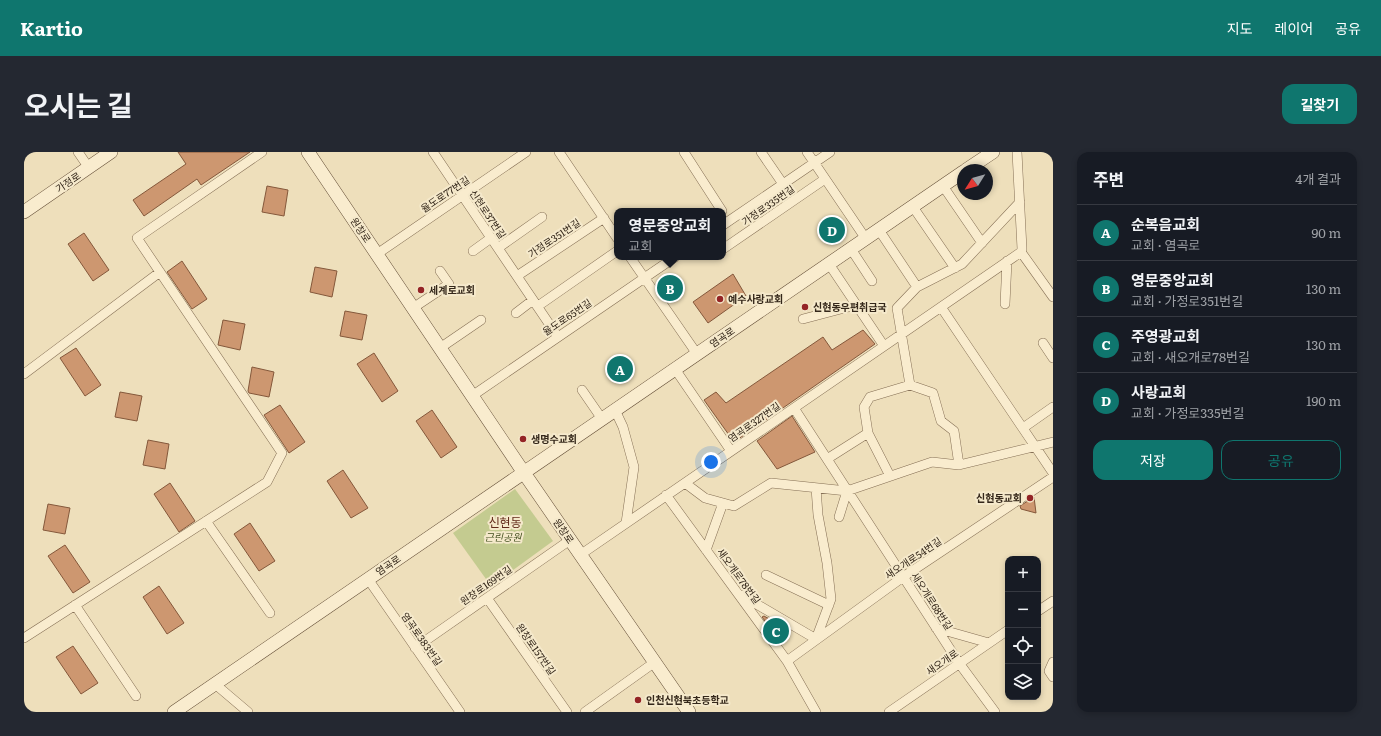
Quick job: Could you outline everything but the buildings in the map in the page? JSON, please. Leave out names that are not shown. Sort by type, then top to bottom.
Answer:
[{"type":"main road","name":"가정로","points":[[24,212],[111,152]]},
{"type":"main road","name":"원창로","points":[[308,152],[524,473],[689,712]]},
{"type":"main road","points":[[975,164],[993,152]]},
{"type":"main road","name":"염곡로","points":[[174,712],[957,176]]},
{"type":"street","points":[[78,152],[89,168]]},
{"type":"street","points":[[24,638],[267,482],[282,453],[136,238],[262,152]]},
{"type":"street","name":"신현로37번길","points":[[432,152],[558,337]]},
{"type":"street","name":"율도로77번길","points":[[376,254],[526,152]]},
{"type":"street","points":[[559,152],[614,233]]},
{"type":"street","points":[[684,152],[720,208]]},
{"type":"street","points":[[761,152],[783,184]]},
{"type":"street","points":[[807,152],[866,239]]},
{"type":"street","points":[[726,223],[830,152]]},
{"type":"street","points":[[1017,152],[1021,252],[1053,297]]},
{"type":"street","name":"가정로335번길","points":[[726,247],[825,178]]},
{"type":"street","points":[[943,186],[982,243]]},
{"type":"street","points":[[910,386],[897,308],[917,287],[962,264],[1020,202]]},
{"type":"street","points":[[913,207],[954,268]]},
{"type":"street","name":"신현로37번길","points":[[498,248],[542,217]]},
{"type":"street","name":"가정로351번길","points":[[517,276],[604,218]]},
{"type":"street","points":[[879,230],[917,287]]},
{"type":"street","points":[[473,251],[491,238]]},
{"type":"street","points":[[851,249],[872,281]]},
{"type":"street","name":"염곡로327번길","points":[[580,555],[1021,252]]},
{"type":"street","points":[[516,313],[536,303],[614,253]]},
{"type":"street","points":[[632,260],[697,354]]},
{"type":"street","name":"율도로65번길","points":[[472,396],[671,260]]},
{"type":"street","points":[[1005,304],[1007,261]]},
{"type":"street","points":[[829,264],[884,346]]},
{"type":"street","points":[[413,308],[449,284],[440,271]]},
{"type":"street","points":[[24,374],[160,272]]},
{"type":"street","points":[[803,319],[856,304]]},
{"type":"street","points":[[941,307],[1053,473]]},
{"type":"street","points":[[440,348],[481,320]]},
{"type":"street","points":[[1043,343],[1053,358]]},
{"type":"street","points":[[675,369],[732,451]]},
{"type":"street","points":[[890,476],[868,433],[864,407],[870,397],[910,386],[933,393],[941,421],[954,431],[959,465]]},
{"type":"street","points":[[582,390],[602,419]]},
{"type":"street","points":[[1023,428],[1053,407]]},
{"type":"street","name":"새오개로68번길","points":[[794,408],[959,663],[994,712]]},
{"type":"street","points":[[615,410],[623,427],[634,467],[626,523]]},
{"type":"street","points":[[826,459],[868,433]]},
{"type":"street","points":[[685,483],[705,498],[734,506],[771,483],[847,491],[932,462],[959,465],[1036,448],[1053,442]]},
{"type":"street","name":"새오개로54번길","points":[[787,661],[904,577],[1053,477]]},
{"type":"street","points":[[737,592],[816,640],[831,599],[827,563],[818,516],[816,488]]},
{"type":"street","points":[[839,518],[847,491]]},
{"type":"street","name":"새오개로78번길","points":[[666,495],[787,661],[816,712]]},
{"type":"street","points":[[706,550],[723,502]]},
{"type":"street","points":[[206,521],[270,613]]},
{"type":"street","name":"원창로169번길","points":[[415,648],[570,540]]},
{"type":"street","points":[[766,575],[829,605]]},
{"type":"street","name":"염곡로383번길","points":[[368,579],[459,712]]},
{"type":"street","name":"원창로157번길","points":[[487,598],[567,712]]},
{"type":"street","points":[[1041,608],[1053,601]]},
{"type":"street","points":[[75,605],[136,696]]},
{"type":"street","points":[[936,628],[989,643]]},
{"type":"street","name":"새오개로","points":[[889,712],[1005,632]]},
{"type":"street","points":[[585,712],[655,662]]},
{"type":"street","points":[[1053,662],[1049,671],[1053,676]]},
{"type":"street","points":[[215,684],[248,712]]},
{"type":"green space","name":"근린공원","points":[[515,489],[553,541],[491,586],[453,533]]},
{"type":"place","name":"사랑교회","points":[[832,230]]},
{"type":"place","name":"영문중앙교회","points":[[670,288]]},
{"type":"place","name":"세계로교회","points":[[421,290]]},
{"type":"place","name":"예수사랑교회","points":[[720,299]]},
{"type":"place","name":"신현동우편취급국","points":[[805,307]]},
{"type":"place","name":"순복음교회","points":[[620,369]]},
{"type":"place","name":"생명수교회","points":[[523,439]]},
{"type":"place","name":"신현동교회","points":[[1030,498]]},
{"type":"place","name":"주영광교회","points":[[776,631]]},
{"type":"place","name":"인천신현북초등학교","points":[[638,700]]},
{"type":"district","name":"신현동","points":[[505,523]]}]
